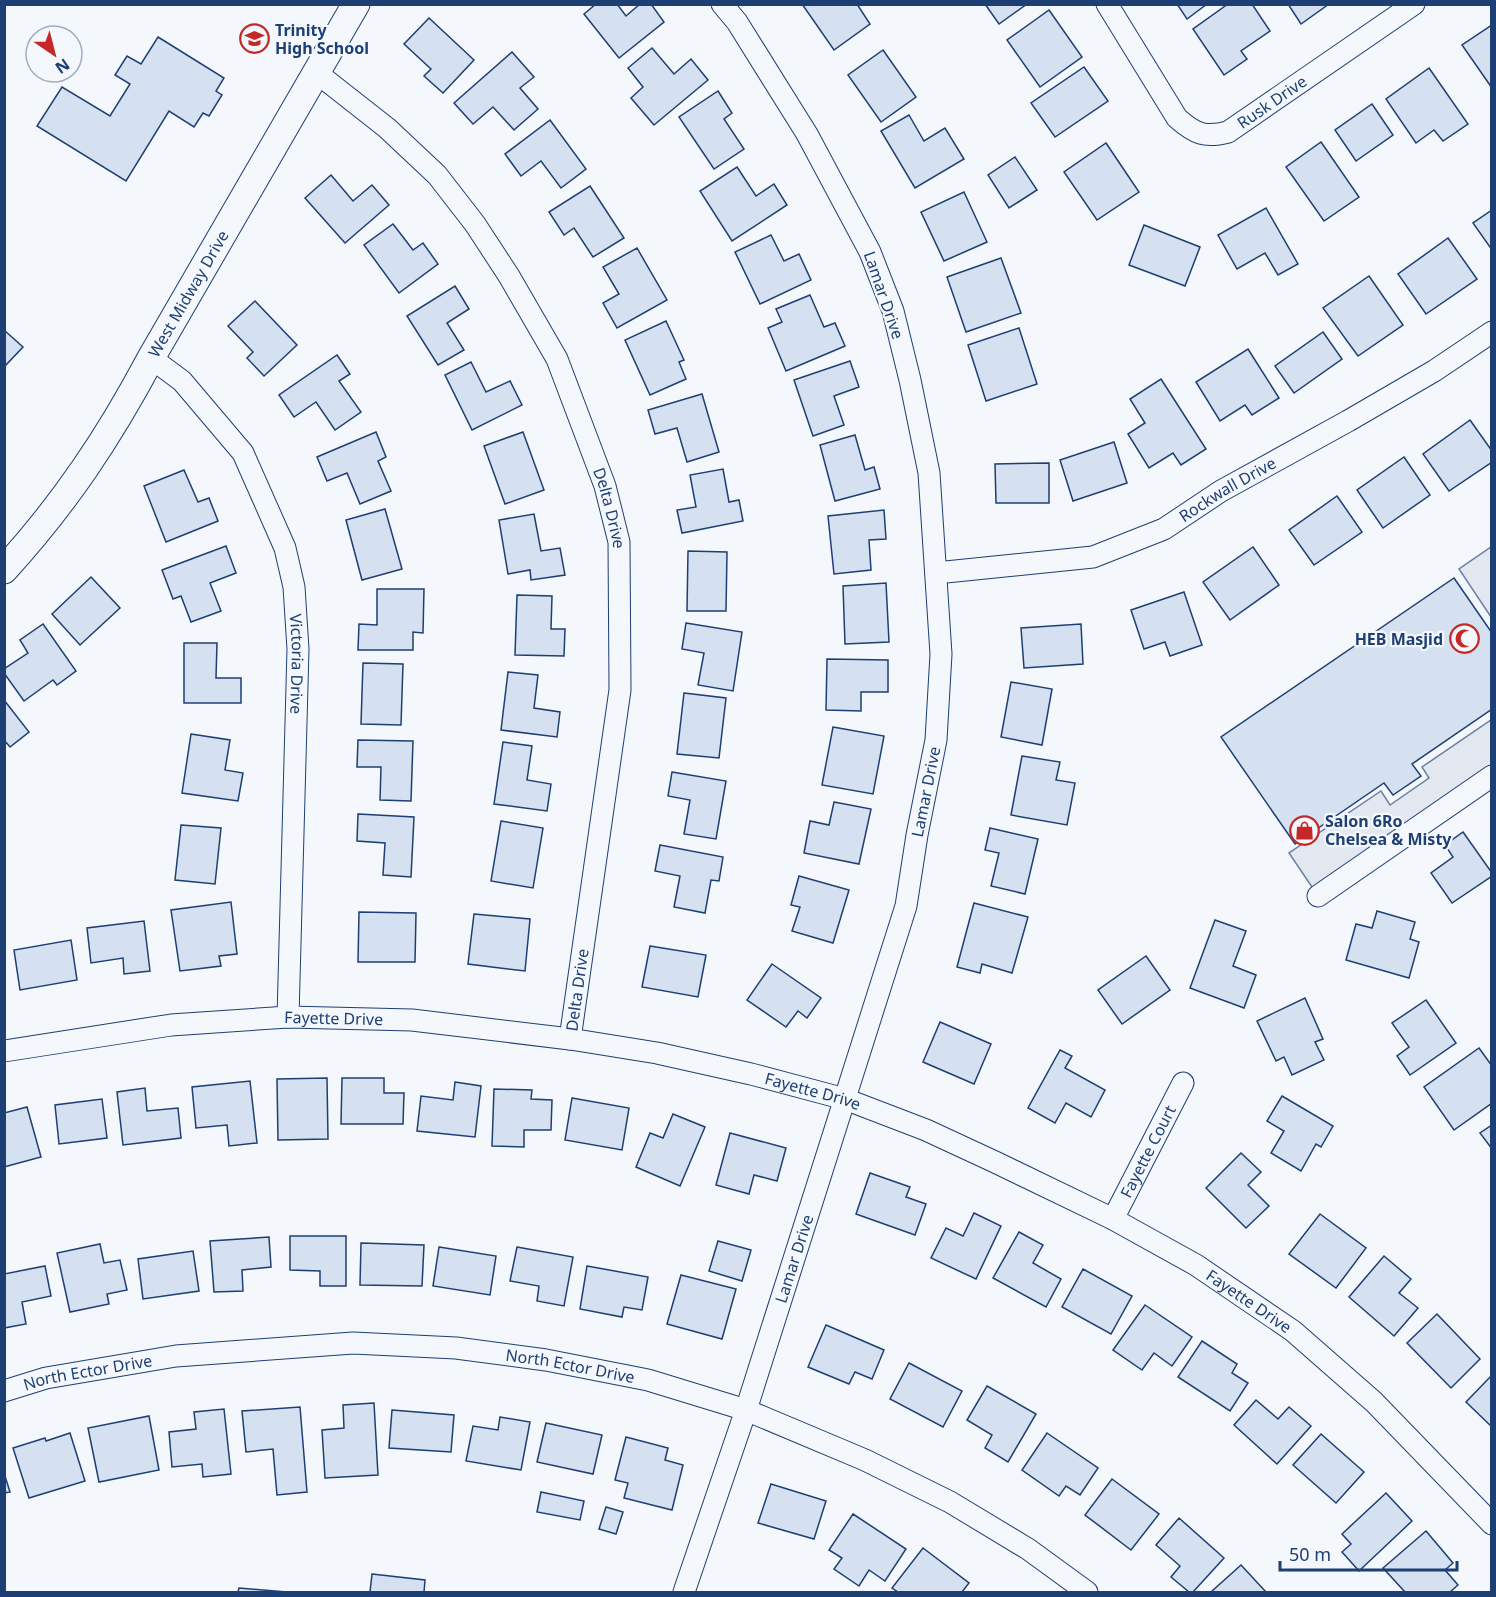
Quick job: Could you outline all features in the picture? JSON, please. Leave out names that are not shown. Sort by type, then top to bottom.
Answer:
[{"type":"street","name":"West Midway Drive","points":[[4,570],[35,536],[80,477],[122,411],[356,4]]},
{"type":"street","name":"Lamar Drive","points":[[684,1593],[746,1410],[906,906],[917,835],[936,740],[942,654],[929,473],[893,311],[870,252],[807,134],[737,22],[722,4]]},
{"type":"street","name":"Rusk Drive","points":[[1107,4],[1177,118],[1192,131],[1213,135],[1228,132],[1414,4]]},
{"type":"street","name":"Delta Drive","points":[[317,73],[387,128],[437,175],[475,224],[509,276],[557,359],[605,486],[619,542],[620,690],[570,1039]]},
{"type":"street","name":"Rockwall Drive","points":[[936,573],[1093,557],[1164,529],[1221,491],[1348,421],[1424,376],[1491,332]]},
{"type":"street","name":"Victoria Drive","points":[[151,357],[182,381],[243,453],[285,548],[294,587],[298,649],[288,1017]]},
{"type":"street","points":[[1318,896],[1491,776]]},
{"type":"street","name":"Fayette Drive","points":[[4,1051],[171,1024],[288,1017],[412,1020],[570,1039],[667,1055],[845,1099],[926,1130],[1113,1219],[1196,1265],[1293,1331],[1374,1402],[1491,1524]]},
{"type":"street","name":"Fayette Court","points":[[1113,1219],[1183,1083]]},
{"type":"street","name":"North Ector Drive","points":[[4,1391],[46,1378],[176,1356],[353,1343],[456,1348],[546,1359],[648,1380],[746,1410],[865,1460],[950,1502],[1028,1549],[1087,1593]]},
{"type":"shaded area","points":[[1491,547],[1491,617],[1459,569]]},
{"type":"shaded area","points":[[1491,720],[1491,770],[1314,890],[1289,853],[1381,791],[1390,805],[1429,778],[1422,767]]},
{"type":"building","points":[[596,4],[617,4],[626,16],[640,4],[651,4],[664,22],[619,58],[584,14]]},
{"type":"building","points":[[802,4],[857,4],[870,24],[834,50]]},
{"type":"building","points":[[985,4],[1027,4],[999,24]]},
{"type":"building","points":[[1177,4],[1207,4],[1187,19]]},
{"type":"building","points":[[1228,4],[1252,4],[1270,31],[1241,51],[1247,59],[1224,75],[1193,29]]},
{"type":"building","points":[[1288,4],[1329,4],[1301,24]]},
{"type":"building","points":[[1049,10],[1082,57],[1040,87],[1007,40]]},
{"type":"building","points":[[429,18],[474,60],[443,93],[424,76],[431,69],[404,44]]},
{"type":"building","points":[[1492,25],[1492,88],[1462,45]]},
{"type":"building","points":[[158,37],[224,78],[216,91],[222,95],[209,116],[203,113],[194,127],[169,111],[126,181],[37,126],[62,87],[110,116],[130,84],[115,75],[127,56],[141,64]]},
{"type":"building","points":[[652,48],[674,74],[691,59],[708,80],[654,125],[631,98],[643,87],[628,68]]},
{"type":"building","points":[[883,50],[916,97],[881,122],[848,75]]},
{"type":"building","points":[[512,52],[534,77],[520,88],[538,109],[514,130],[493,107],[473,124],[454,103]]},
{"type":"building","points":[[1084,67],[1108,101],[1055,137],[1031,103]]},
{"type":"building","points":[[1429,68],[1468,124],[1443,141],[1434,130],[1416,143],[1386,99]]},
{"type":"building","points":[[718,91],[732,113],[724,119],[744,149],[714,169],[679,117]]},
{"type":"building","points":[[1372,104],[1393,135],[1356,161],[1335,130]]},
{"type":"building","points":[[909,115],[924,141],[945,128],[964,159],[915,188],[881,131]]},
{"type":"building","points":[[550,120],[586,169],[561,188],[541,161],[521,176],[505,154]]},
{"type":"building","points":[[1321,142],[1359,197],[1324,221],[1286,167]]},
{"type":"building","points":[[1106,143],[1139,192],[1097,220],[1064,172]]},
{"type":"building","points":[[1015,157],[1037,190],[1009,208],[988,175]]},
{"type":"building","points":[[737,167],[756,196],[774,184],[787,205],[732,241],[700,191]]},
{"type":"building","points":[[331,175],[353,201],[372,185],[389,205],[345,243],[305,198]]},
{"type":"building","points":[[590,186],[624,238],[593,257],[574,228],[564,235],[549,212]]},
{"type":"building","points":[[964,192],[987,242],[944,261],[921,212]]},
{"type":"building","points":[[1266,208],[1298,264],[1278,275],[1265,253],[1237,269],[1218,235]]},
{"type":"building","points":[[1492,210],[1492,250],[1473,223]]},
{"type":"building","points":[[393,224],[413,250],[423,243],[438,264],[399,293],[364,245]]},
{"type":"building","points":[[1144,225],[1200,247],[1185,286],[1129,265]]},
{"type":"building","points":[[771,235],[784,261],[799,254],[811,280],[760,304],[735,252]]},
{"type":"building","points":[[1448,238],[1477,279],[1426,314],[1398,274]]},
{"type":"building","points":[[637,248],[667,300],[617,328],[603,303],[619,294],[603,267]]},
{"type":"building","points":[[1001,258],[1021,313],[966,332],[947,277]]},
{"type":"building","points":[[1369,276],[1403,325],[1358,356],[1323,308]]},
{"type":"building","points":[[455,286],[469,309],[447,323],[464,350],[438,365],[407,316]]},
{"type":"building","points":[[810,295],[824,327],[835,323],[845,346],[786,371],[768,328],[782,322],[776,309]]},
{"type":"building","points":[[255,301],[297,345],[264,376],[247,358],[253,352],[228,326]]},
{"type":"building","points":[[666,321],[684,360],[679,362],[686,379],[650,395],[625,340]]},
{"type":"building","points":[[1019,328],[1037,384],[986,401],[968,345]]},
{"type":"building","points":[[4,330],[23,347],[4,367]]},
{"type":"building","points":[[1323,332],[1342,359],[1294,393],[1275,366]]},
{"type":"building","points":[[1248,349],[1279,398],[1252,415],[1245,405],[1220,421],[1196,382]]},
{"type":"building","points":[[337,355],[350,374],[339,381],[361,412],[335,430],[316,402],[294,417],[279,395]]},
{"type":"building","points":[[850,361],[859,387],[834,396],[844,425],[813,436],[794,380]]},
{"type":"building","points":[[471,362],[486,392],[510,381],[522,405],[472,430],[445,375]]},
{"type":"building","points":[[1161,379],[1206,449],[1181,465],[1173,453],[1149,468],[1128,434],[1145,423],[1130,399]]},
{"type":"building","points":[[702,394],[719,452],[687,462],[677,428],[655,434],[648,410]]},
{"type":"building","points":[[1470,420],[1492,451],[1492,462],[1449,491],[1423,454]]},
{"type":"building","points":[[376,432],[386,457],[378,461],[391,491],[360,504],[347,473],[327,481],[317,457]]},
{"type":"building","points":[[523,432],[544,490],[505,504],[484,446]]},
{"type":"building","points":[[855,435],[865,470],[874,467],[880,489],[835,501],[820,445]]},
{"type":"building","points":[[1114,442],[1127,483],[1073,501],[1060,460]]},
{"type":"building","points":[[1404,457],[1430,495],[1383,528],[1357,490]]},
{"type":"building","points":[[1049,463],[1049,503],[996,503],[995,464]]},
{"type":"building","points":[[723,469],[729,502],[739,500],[743,521],[682,533],[677,510],[696,507],[690,475]]},
{"type":"building","points":[[184,470],[198,502],[209,498],[218,521],[166,542],[144,486]]},
{"type":"building","points":[[1337,496],[1362,532],[1314,565],[1289,530]]},
{"type":"building","points":[[385,509],[402,569],[362,580],[346,520]]},
{"type":"building","points":[[884,510],[886,539],[869,540],[871,570],[834,574],[828,516]]},
{"type":"building","points":[[534,514],[541,551],[560,548],[565,575],[531,580],[530,570],[508,574],[499,520]]},
{"type":"building","points":[[226,546],[236,573],[210,583],[221,611],[191,622],[181,596],[173,599],[162,570]]},
{"type":"building","points":[[1253,547],[1279,585],[1230,620],[1203,582]]},
{"type":"building","points":[[688,551],[727,552],[726,611],[687,611]]},
{"type":"building","points":[[91,577],[120,608],[80,645],[52,614]]},
{"type":"building","points":[[1454,578],[1492,633],[1492,709],[1412,764],[1421,776],[1393,795],[1384,783],[1295,844],[1221,737]]},
{"type":"building","points":[[886,583],[889,642],[845,644],[843,586]]},
{"type":"building","points":[[377,589],[424,589],[423,633],[413,632],[413,650],[358,650],[359,624],[377,625]]},
{"type":"building","points":[[1184,592],[1202,645],[1170,656],[1165,642],[1144,649],[1131,610]]},
{"type":"building","points":[[517,595],[552,596],[551,629],[565,629],[564,656],[515,655]]},
{"type":"building","points":[[686,623],[742,632],[733,691],[698,685],[704,653],[682,649]]},
{"type":"building","points":[[43,624],[76,671],[57,685],[53,680],[24,701],[4,673],[4,669],[28,653],[20,640]]},
{"type":"building","points":[[1081,624],[1083,664],[1024,668],[1021,628]]},
{"type":"building","points":[[184,643],[217,643],[216,678],[241,678],[241,703],[184,703]]},
{"type":"building","points":[[827,659],[888,660],[888,692],[861,692],[861,711],[826,710]]},
{"type":"building","points":[[363,663],[403,664],[401,725],[361,724]]},
{"type":"building","points":[[508,672],[538,675],[534,708],[560,712],[557,737],[501,730]]},
{"type":"building","points":[[1011,682],[1052,689],[1042,745],[1001,737]]},
{"type":"building","points":[[684,693],[726,698],[719,758],[677,754]]},
{"type":"building","points":[[4,700],[29,732],[10,747],[4,740]]},
{"type":"building","points":[[833,727],[884,736],[873,794],[822,785]]},
{"type":"building","points":[[191,734],[230,740],[225,770],[243,773],[238,801],[182,793]]},
{"type":"building","points":[[358,740],[413,741],[411,801],[380,800],[381,767],[357,767]]},
{"type":"building","points":[[503,742],[532,746],[527,780],[551,784],[547,811],[494,804]]},
{"type":"building","points":[[1022,756],[1060,762],[1056,780],[1075,783],[1067,825],[1011,815]]},
{"type":"building","points":[[672,772],[726,781],[716,839],[684,834],[690,800],[668,796]]},
{"type":"building","points":[[834,802],[871,809],[859,864],[804,853],[810,821],[829,825]]},
{"type":"building","points":[[358,814],[414,817],[411,877],[383,875],[385,843],[357,841]]},
{"type":"building","points":[[501,821],[543,828],[533,888],[491,881]]},
{"type":"building","points":[[181,825],[221,828],[215,884],[175,880]]},
{"type":"building","points":[[990,828],[1038,839],[1025,894],[991,886],[999,853],[985,850]]},
{"type":"building","points":[[1463,832],[1492,876],[1452,903],[1431,873],[1453,857],[1445,845]]},
{"type":"building","points":[[660,845],[723,857],[719,881],[711,880],[705,913],[674,907],[680,876],[655,871]]},
{"type":"building","points":[[799,876],[849,890],[833,943],[792,931],[800,907],[791,905]]},
{"type":"building","points":[[231,902],[237,954],[219,956],[221,966],[180,971],[171,910]]},
{"type":"building","points":[[974,903],[1028,917],[1012,973],[982,964],[980,973],[957,967]]},
{"type":"building","points":[[1377,911],[1415,922],[1410,939],[1419,942],[1409,978],[1346,960],[1356,924],[1372,928]]},
{"type":"building","points":[[359,912],[416,913],[415,962],[358,962]]},
{"type":"building","points":[[474,914],[530,919],[525,971],[468,964]]},
{"type":"building","points":[[1215,920],[1246,931],[1233,966],[1256,975],[1244,1008],[1190,988]]},
{"type":"building","points":[[144,921],[150,971],[124,974],[123,958],[91,963],[87,928]]},
{"type":"building","points":[[71,940],[77,980],[20,990],[14,950]]},
{"type":"building","points":[[650,946],[706,955],[698,997],[642,987]]},
{"type":"building","points":[[1146,956],[1170,990],[1122,1024],[1098,990]]},
{"type":"building","points":[[772,964],[821,998],[807,1018],[798,1011],[786,1027],[747,1000]]},
{"type":"building","points":[[1305,998],[1323,1039],[1315,1042],[1324,1060],[1292,1075],[1284,1057],[1276,1061],[1257,1021]]},
{"type":"building","points":[[1426,1000],[1456,1043],[1410,1075],[1397,1056],[1409,1047],[1392,1023]]},
{"type":"building","points":[[940,1022],[991,1044],[974,1084],[923,1062]]},
{"type":"building","points":[[1479,1048],[1492,1066],[1492,1103],[1454,1130],[1424,1087]]},
{"type":"building","points":[[1060,1050],[1072,1056],[1065,1068],[1105,1090],[1091,1117],[1066,1103],[1055,1123],[1028,1108]]},
{"type":"building","points":[[327,1078],[328,1139],[278,1140],[277,1079]]},
{"type":"building","points":[[342,1078],[384,1078],[384,1093],[404,1093],[403,1124],[341,1124]]},
{"type":"building","points":[[250,1081],[257,1143],[229,1146],[227,1125],[196,1128],[192,1087]]},
{"type":"building","points":[[455,1082],[481,1086],[475,1137],[417,1131],[421,1096],[453,1100]]},
{"type":"building","points":[[145,1088],[147,1111],[178,1108],[181,1138],[123,1145],[117,1092]]},
{"type":"building","points":[[494,1089],[532,1090],[531,1099],[552,1100],[551,1130],[524,1130],[524,1147],[492,1146]]},
{"type":"building","points":[[1282,1096],[1333,1126],[1321,1147],[1316,1144],[1301,1171],[1271,1153],[1284,1131],[1267,1121]]},
{"type":"building","points":[[572,1098],[629,1108],[622,1150],[565,1140]]},
{"type":"building","points":[[102,1099],[107,1138],[59,1144],[55,1105]]},
{"type":"building","points":[[27,1107],[41,1157],[4,1167],[4,1113]]},
{"type":"building","points":[[673,1114],[705,1127],[680,1186],[636,1167],[650,1133],[663,1138]]},
{"type":"building","points":[[1492,1125],[1492,1149],[1480,1133]]},
{"type":"building","points":[[730,1133],[786,1148],[777,1181],[754,1175],[749,1194],[716,1185]]},
{"type":"building","points":[[1241,1153],[1261,1172],[1248,1185],[1269,1206],[1246,1228],[1206,1188]]},
{"type":"building","points":[[870,1173],[910,1187],[906,1197],[926,1204],[915,1235],[856,1214]]},
{"type":"building","points":[[974,1213],[1001,1226],[976,1279],[931,1258],[946,1228],[963,1236]]},
{"type":"building","points":[[1320,1214],[1366,1248],[1336,1288],[1289,1254]]},
{"type":"building","points":[[1019,1232],[1043,1245],[1033,1263],[1061,1279],[1046,1307],[993,1278]]},
{"type":"building","points":[[290,1236],[346,1236],[346,1286],[320,1286],[320,1271],[290,1270]]},
{"type":"building","points":[[269,1237],[271,1267],[242,1270],[243,1291],[214,1292],[210,1241]]},
{"type":"building","points":[[718,1241],[751,1250],[742,1281],[709,1271]]},
{"type":"building","points":[[361,1243],[424,1245],[422,1286],[360,1285]]},
{"type":"building","points":[[100,1244],[104,1263],[120,1260],[127,1290],[107,1294],[109,1304],[70,1312],[57,1253]]},
{"type":"building","points":[[439,1247],[496,1256],[490,1295],[433,1286]]},
{"type":"building","points":[[517,1247],[573,1257],[564,1306],[537,1301],[539,1286],[510,1281]]},
{"type":"building","points":[[193,1251],[199,1291],[143,1299],[138,1259]]},
{"type":"building","points":[[1384,1256],[1411,1279],[1399,1293],[1418,1308],[1394,1336],[1349,1297]]},
{"type":"building","points":[[45,1266],[51,1296],[22,1302],[26,1324],[4,1328],[4,1274]]},
{"type":"building","points":[[587,1266],[648,1277],[642,1310],[624,1307],[622,1317],[580,1309]]},
{"type":"building","points":[[1083,1269],[1132,1296],[1111,1334],[1062,1307]]},
{"type":"building","points":[[681,1275],[736,1289],[722,1339],[667,1324]]},
{"type":"building","points":[[1145,1305],[1192,1337],[1172,1366],[1154,1353],[1142,1370],[1113,1350]]},
{"type":"building","points":[[1437,1314],[1480,1359],[1451,1388],[1407,1343]]},
{"type":"building","points":[[826,1325],[884,1350],[872,1379],[855,1372],[849,1384],[808,1367]]},
{"type":"building","points":[[1202,1341],[1237,1364],[1232,1373],[1248,1383],[1230,1411],[1178,1377]]},
{"type":"building","points":[[909,1363],[962,1391],[943,1427],[890,1399]]},
{"type":"building","points":[[1492,1375],[1492,1427],[1466,1402]]},
{"type":"building","points":[[987,1386],[1036,1414],[1008,1462],[985,1448],[992,1435],[967,1420]]},
{"type":"building","points":[[1256,1400],[1278,1419],[1289,1407],[1311,1426],[1277,1464],[1234,1425]]},
{"type":"building","points":[[374,1403],[378,1475],[325,1478],[322,1430],[344,1428],[343,1405]]},
{"type":"building","points":[[300,1407],[307,1492],[277,1495],[273,1449],[246,1452],[242,1411]]},
{"type":"building","points":[[224,1409],[231,1474],[203,1477],[202,1464],[172,1467],[169,1432],[196,1429],[194,1412]]},
{"type":"building","points":[[392,1410],[454,1415],[451,1452],[389,1448]]},
{"type":"building","points":[[149,1416],[159,1470],[99,1482],[88,1428]]},
{"type":"building","points":[[500,1417],[530,1422],[521,1470],[466,1461],[473,1426],[498,1430]]},
{"type":"building","points":[[546,1423],[602,1435],[593,1474],[537,1462]]},
{"type":"building","points":[[70,1433],[85,1481],[29,1498],[13,1448]]},
{"type":"building","points":[[1047,1433],[1098,1468],[1080,1495],[1066,1486],[1059,1496],[1022,1470]]},
{"type":"building","points":[[1321,1434],[1364,1472],[1336,1503],[1293,1465]]},
{"type":"building","points":[[626,1437],[668,1448],[665,1460],[683,1465],[672,1510],[624,1498],[628,1483],[615,1480]]},
{"type":"building","points":[[4,1473],[10,1492],[4,1493]]},
{"type":"building","points":[[1112,1479],[1159,1514],[1131,1550],[1085,1515]]},
{"type":"building","points":[[771,1484],[826,1501],[814,1539],[758,1523]]},
{"type":"building","points":[[541,1492],[584,1501],[580,1520],[537,1512]]},
{"type":"building","points":[[1386,1493],[1412,1521],[1359,1571],[1342,1552],[1351,1544],[1342,1534]]},
{"type":"building","points":[[606,1507],[623,1512],[616,1534],[599,1529]]},
{"type":"building","points":[[853,1514],[906,1549],[885,1581],[869,1570],[859,1586],[834,1569],[842,1558],[829,1550]]},
{"type":"building","points":[[1179,1518],[1224,1558],[1193,1592],[1189,1592],[1171,1577],[1180,1566],[1156,1545]]},
{"type":"building","points":[[1426,1531],[1453,1563],[1445,1570],[1458,1585],[1450,1592],[1405,1592],[1383,1568]]},
{"type":"building","points":[[923,1548],[969,1583],[962,1592],[898,1592],[892,1588]]},
{"type":"building","points":[[1241,1565],[1266,1592],[1211,1592]]},
{"type":"building","points":[[372,1574],[425,1580],[424,1592],[370,1592]]},
{"type":"building","points":[[239,1588],[287,1592],[238,1592]]},
{"type":"place","name":"Trinity High School","points":[[254,39]]},
{"type":"place","name":"HEB Masjid","points":[[1464,639]]},
{"type":"place","name":"Salon 6Ro Chelsea & Misty","points":[[1304,830]]}]
